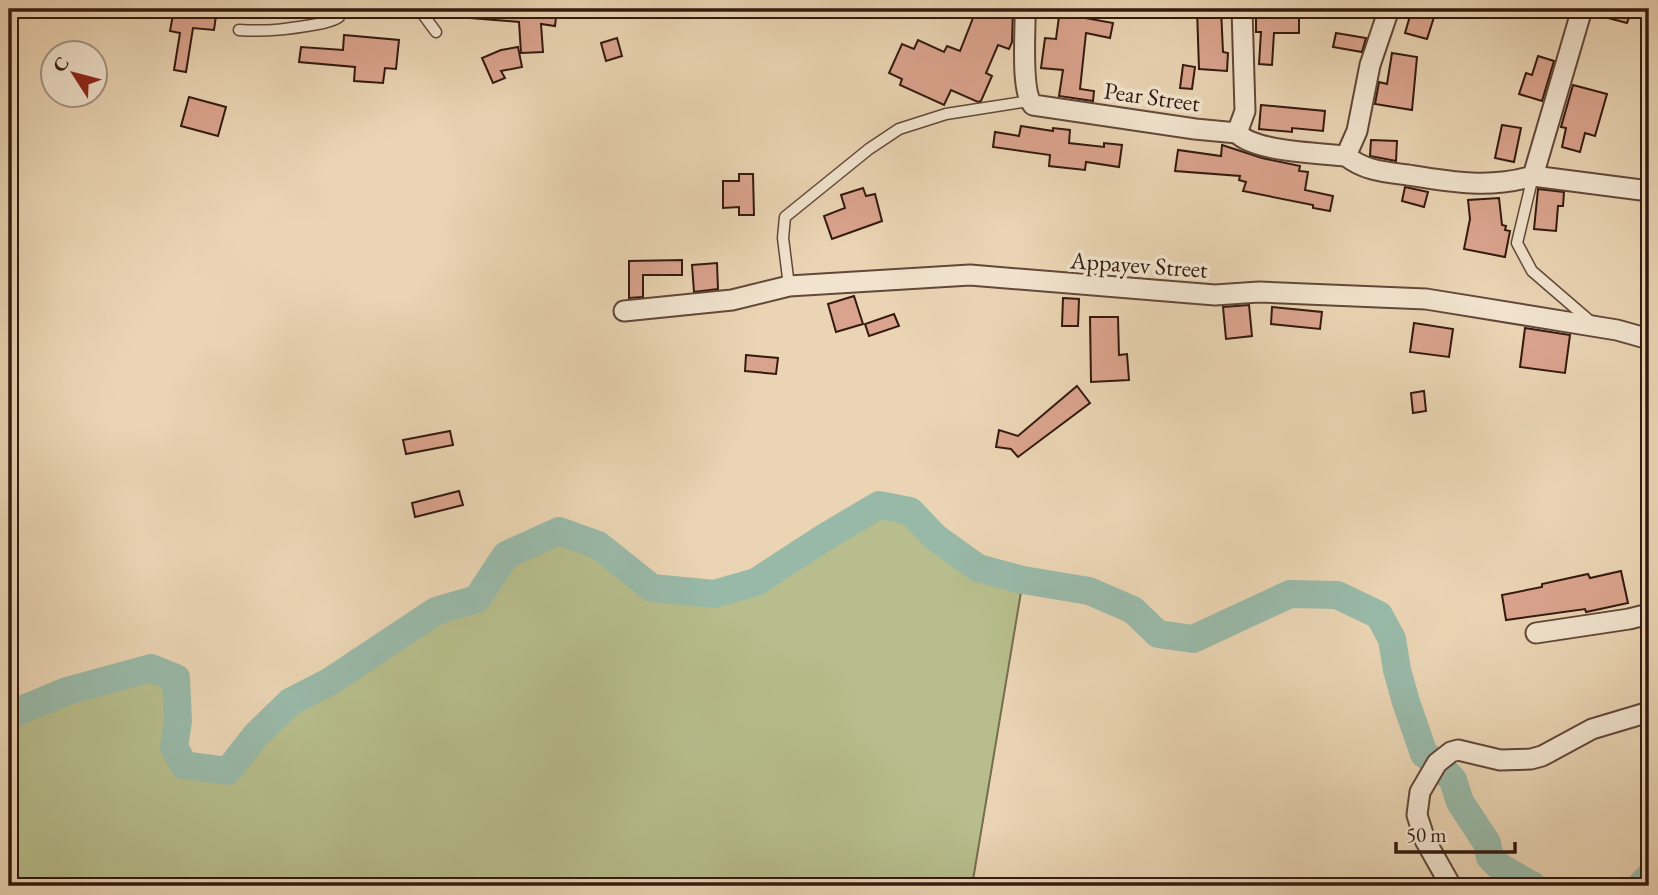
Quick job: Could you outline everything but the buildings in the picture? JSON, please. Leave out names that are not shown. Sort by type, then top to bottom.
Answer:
[{"type":"street","points":[[1026,9],[1026,79],[1029,101]]},
{"type":"street","points":[[1242,9],[1245,111],[1237,132],[1244,139],[1260,146],[1346,156],[1366,169],[1468,184],[1511,183],[1533,176],[1649,191]]},
{"type":"street","points":[[1346,156],[1357,131],[1370,65],[1389,9]]},
{"type":"street","points":[[1533,176],[1582,9]]},
{"type":"street","name":"Pear Street","points":[[1029,101],[1038,107],[1062,111],[1237,132]]},
{"type":"street","name":"Appayev Street","points":[[624,311],[732,300],[789,286],[970,275],[1215,295],[1259,292],[1426,299],[1617,330],[1649,339]]},
{"type":"street","points":[[1536,633],[1649,614]]},
{"type":"street","points":[[1451,886],[1425,840],[1417,815],[1420,792],[1437,763],[1458,750],[1500,760],[1531,759],[1542,756],[1592,729],[1649,712]]},
{"type":"lane","points":[[239,30],[266,32],[299,29],[334,21],[339,17],[340,9]]},
{"type":"lane","points":[[419,9],[436,32]]},
{"type":"lane","points":[[789,286],[783,238],[785,217],[869,149],[900,129],[919,121],[978,108],[1029,101]]},
{"type":"lane","points":[[1533,176],[1517,243],[1532,271],[1597,327]]},
{"type":"green space","points":[[879,505],[910,511],[935,537],[978,568],[1023,580],[972,886],[9,886],[9,715],[68,691],[151,668],[176,678],[178,721],[174,747],[184,765],[228,771],[256,735],[290,702],[329,682],[436,611],[477,599],[506,555],[559,531],[598,545],[652,588],[714,594],[756,582]]},
{"type":"waterway","points":[[9,715],[67,691],[151,668],[176,678],[178,721],[174,747],[184,765],[228,771],[256,735],[290,702],[329,682],[436,611],[477,599],[506,555],[559,531],[598,545],[652,588],[714,594],[756,582],[879,505],[910,511],[935,537],[978,568],[1023,580],[1089,591],[1133,610],[1158,634],[1193,639],[1290,594],[1337,595],[1379,615],[1392,639],[1397,670],[1424,754],[1453,780],[1460,802],[1487,843],[1490,857],[1500,867],[1533,886]]},
{"type":"waterway","points":[[1640,886],[1649,877]]}]
